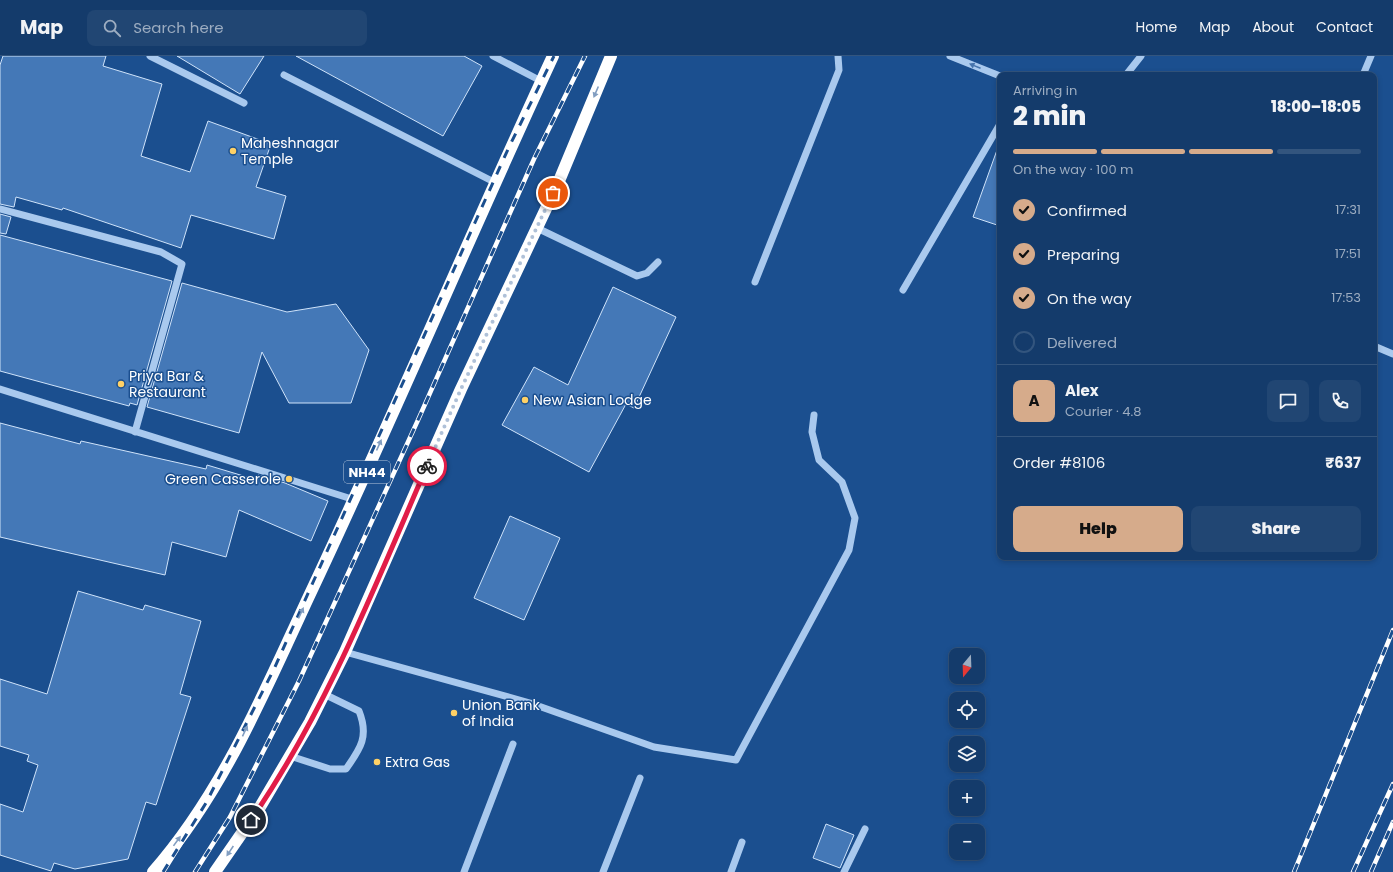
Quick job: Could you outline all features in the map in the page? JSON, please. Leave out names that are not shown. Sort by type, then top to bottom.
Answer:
[{"type":"highway","name":"NH44","points":[[153,872],[199,811],[242,738],[354,500],[494,182],[553,56]]},
{"type":"highway","points":[[215,872],[260,807],[310,722],[345,652],[461,389],[559,181],[611,56]]},
{"type":"street","points":[[150,56],[244,103]]},
{"type":"street","points":[[493,56],[541,81]]},
{"type":"street","points":[[755,282],[839,70],[838,56]]},
{"type":"street","points":[[950,56],[997,75]]},
{"type":"street","points":[[1128,72],[1141,56]]},
{"type":"street","points":[[1364,72],[1371,56]]},
{"type":"street","points":[[284,76],[494,182]]},
{"type":"street","points":[[903,290],[997,129]]},
{"type":"street","points":[[0,209],[160,252],[182,264],[135,432]]},
{"type":"street","points":[[537,228],[637,276],[647,273],[658,262]]},
{"type":"street","points":[[1377,347],[1393,354]]},
{"type":"street","points":[[0,389],[354,500]]},
{"type":"street","points":[[345,652],[530,703],[654,747],[736,760],[849,550],[855,518],[842,482],[819,460],[812,432],[814,415]]},
{"type":"street","points":[[290,756],[330,769],[346,769],[364,740],[364,723],[359,711],[324,694]]},
{"type":"street","points":[[464,872],[513,744]]},
{"type":"street","points":[[603,872],[640,778]]},
{"type":"street","points":[[844,872],[864,829]]},
{"type":"street","points":[[731,872],[742,842]]},
{"type":"building","points":[[3,56],[106,56],[103,66],[162,84],[141,156],[190,172],[208,121],[271,144],[256,187],[286,196],[274,239],[191,215],[181,248],[63,208],[62,210],[16,197],[14,207],[0,204],[0,65]]},
{"type":"building","points":[[177,56],[264,56],[240,94]]},
{"type":"building","points":[[296,56],[464,56],[482,66],[443,136]]},
{"type":"building","points":[[997,150],[997,225],[973,217]]},
{"type":"building","points":[[0,214],[11,217],[6,234],[0,233]]},
{"type":"building","points":[[0,235],[172,281],[137,405],[130,403],[129,406],[0,371]]},
{"type":"building","points":[[182,283],[287,312],[336,304],[369,350],[351,403],[289,403],[262,352],[239,433],[147,407]]},
{"type":"building","points":[[613,287],[676,317],[634,408],[626,404],[589,472],[502,425],[534,367],[568,385]]},
{"type":"building","points":[[0,423],[80,444],[81,441],[206,469],[207,465],[257,480],[258,475],[285,483],[328,501],[311,541],[239,510],[226,557],[172,542],[165,575],[0,537]]},
{"type":"building","points":[[510,516],[560,538],[524,620],[474,598]]},
{"type":"building","points":[[78,591],[143,610],[145,605],[201,621],[180,694],[191,697],[156,805],[146,802],[128,859],[75,869],[54,863],[51,871],[0,855],[0,804],[23,812],[38,765],[27,761],[29,755],[0,746],[0,679],[47,694]]},
{"type":"building","points":[[826,824],[854,835],[840,868],[813,858]]},
{"type":"railway","points":[[163,872],[206,803],[274,669],[509,147],[554,56]]},
{"type":"railway","points":[[195,872],[230,817],[299,681],[418,420],[534,159],[585,56]]},
{"type":"railway","points":[[1294,872],[1393,630]]},
{"type":"railway","points":[[1353,872],[1393,784]]},
{"type":"railway","points":[[1371,872],[1393,822]]},
{"type":"way so far","points":[[427,466],[461,389],[553,193]]},
{"type":"place","name":"Maheshnagar Temple","points":[[233,151]]},
{"type":"place","name":"Priya Bar & Restaurant","points":[[121,384]]},
{"type":"place","name":"New Asian Lodge","points":[[525,400]]},
{"type":"place","name":"Green Casserole","points":[[289,479]]},
{"type":"place","name":"Union Bank of India","points":[[454,713]]},
{"type":"place","name":"Extra Gas","points":[[377,762]]},
{"type":"route","points":[[251,820],[310,722],[345,652],[427,466]]}]
